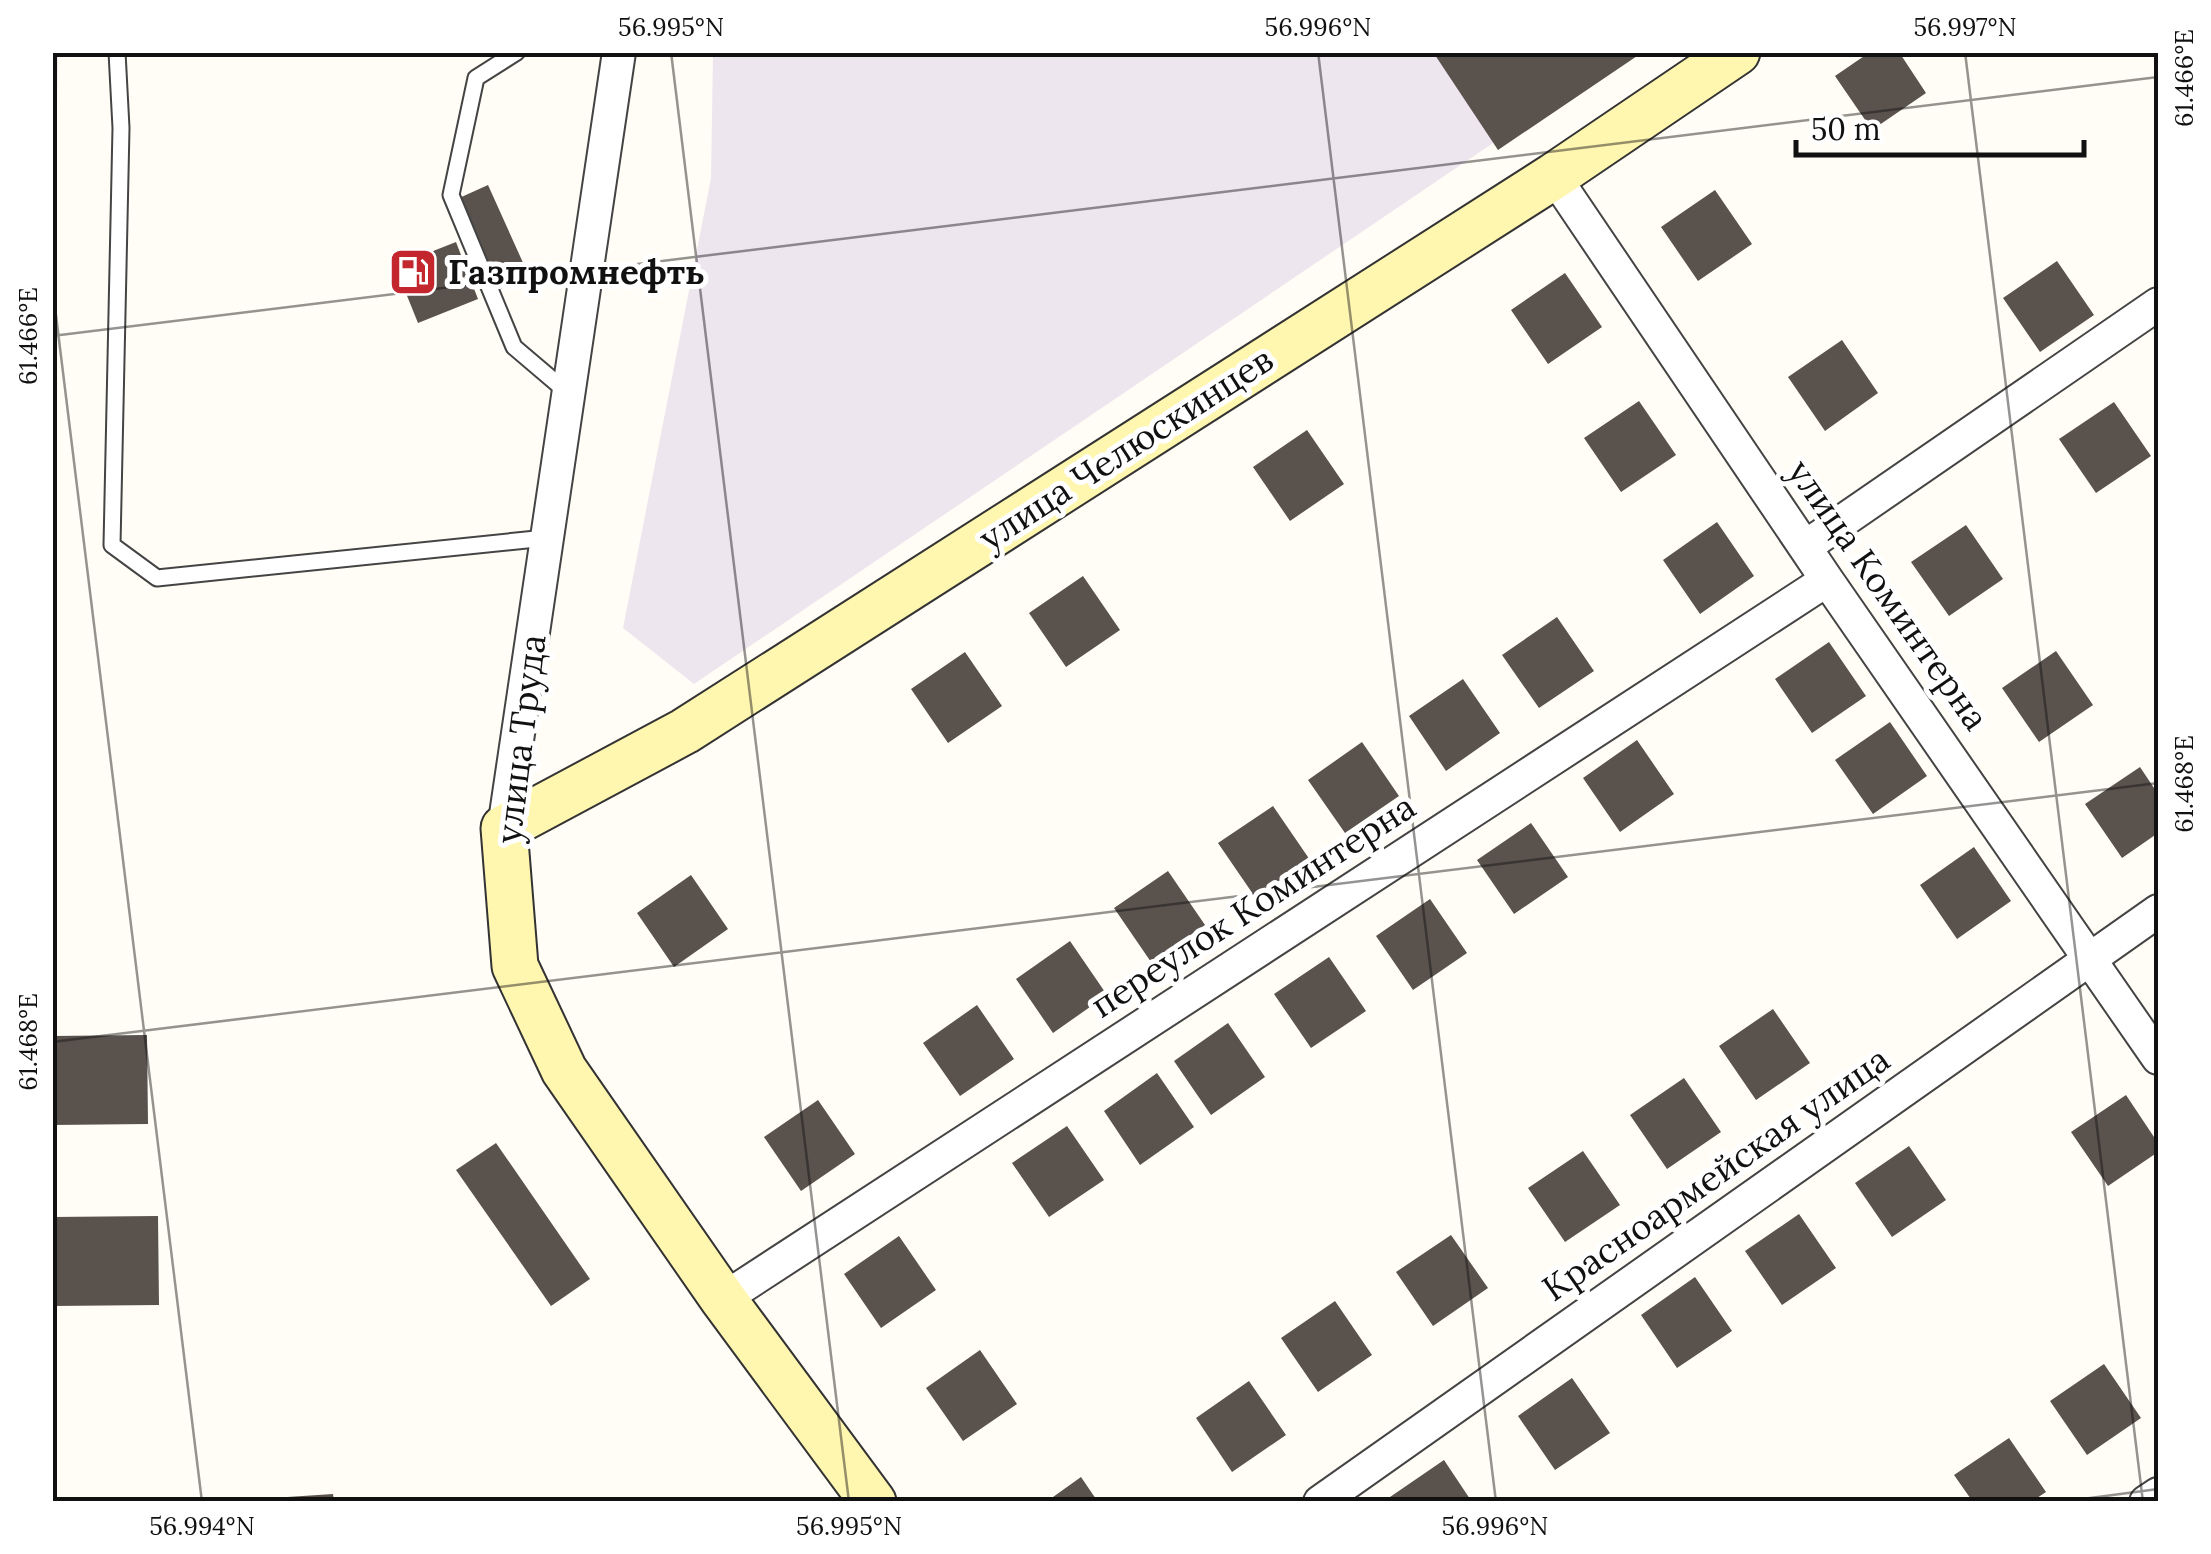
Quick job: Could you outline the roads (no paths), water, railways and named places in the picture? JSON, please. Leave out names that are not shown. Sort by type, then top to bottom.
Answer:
[{"type":"street","name":"улица Труда","points":[[619,52],[504,828],[516,966],[564,1070],[722,1299],[873,1502]]},
{"type":"street","name":"улица Челюскинцев","points":[[504,828],[685,731],[1554,176],[1737,52]]},
{"type":"street","name":"улица Коминтерна","points":[[1554,176],[1827,580],[2158,1058]]},
{"type":"street","points":[[1805,547],[2158,304]]},
{"type":"street","name":"переулок Коминтерна","points":[[722,1299],[1827,580]]},
{"type":"street","name":"Красноармейская улица","points":[[1320,1502],[2158,911]]},
{"type":"street","points":[[2146,1502],[2158,1494]]},
{"type":"lane","points":[[116,52],[121,128],[112,545],[157,578],[546,538]]},
{"type":"lane","points":[[517,52],[476,78],[450,195],[514,347],[567,392]]},
{"type":"place","name":"Газпромнефть","points":[[413,272]]}]
